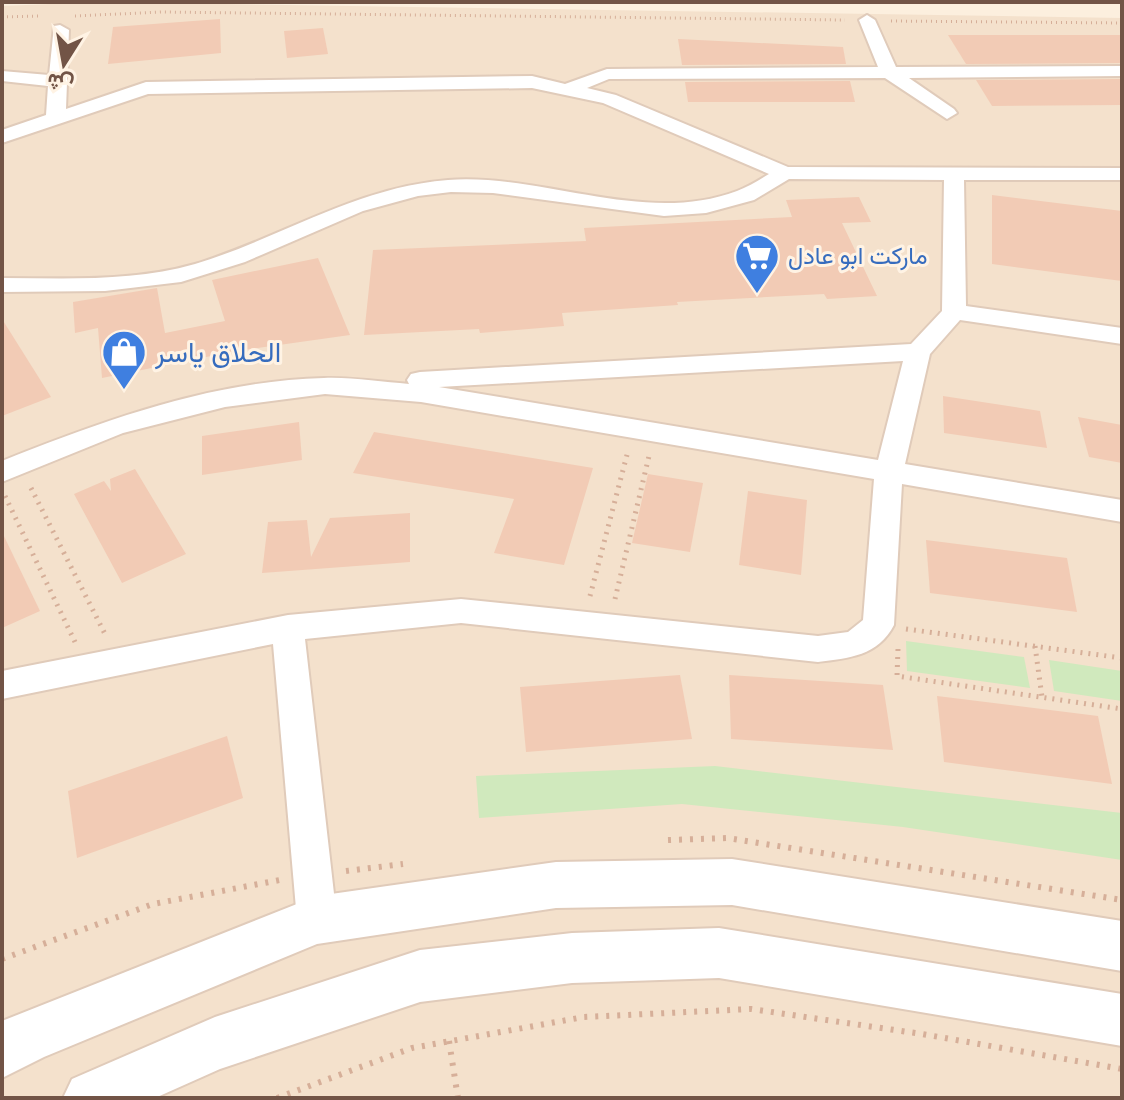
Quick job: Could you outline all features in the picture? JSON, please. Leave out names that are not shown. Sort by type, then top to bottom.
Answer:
[{"type":"street","points":[[867,20],[889,72],[947,113]]},
{"type":"street","points":[[56,118],[65,23]]},
{"type":"street","points":[[566,90],[607,74],[1122,71]]},
{"type":"street","points":[[2,76],[58,81]]},
{"type":"street","points":[[2,137],[146,88],[532,82],[609,99],[785,173],[1122,174]]},
{"type":"street","points":[[2,285],[110,284],[206,268],[331,214],[396,192],[432,187],[497,187],[661,210],[734,202],[763,190],[785,173]]},
{"type":"street","points":[[2,685],[288,628],[461,611],[818,649],[856,644],[888,626],[889,472],[918,352],[954,312],[954,173]]},
{"type":"street","points":[[954,312],[1122,336]]},
{"type":"street","points":[[10,468],[115,426],[225,398],[325,386],[918,352]]},
{"type":"street","points":[[325,386],[421,393],[1122,511]]},
{"type":"street","points":[[288,628],[314,897]]},
{"type":"street","points":[[2,1051],[314,897],[556,885],[732,882],[1122,946]]},
{"type":"street","points":[[91,1098],[215,1044],[420,976],[572,958],[719,953],[1122,1020]]},
{"type":"path","points":[[65,23],[161,12],[1122,23]]},
{"type":"path","points":[[2,17],[43,16]]},
{"type":"path","points":[[596,626],[644,431]]},
{"type":"path","points":[[596,626],[644,431]]},
{"type":"path","points":[[10,468],[119,662]]},
{"type":"path","points":[[2,490],[88,668]]},
{"type":"path","points":[[1122,658],[888,626],[897,676],[1122,709]]},
{"type":"path","points":[[1035,646],[1042,697]]},
{"type":"path","points":[[2,959],[153,904],[314,897]]},
{"type":"path","points":[[277,1098],[412,1048],[449,1041],[584,1017],[751,1009],[922,1034],[1122,1069]]},
{"type":"path","points":[[449,1041],[458,1098]]},
{"type":"shaded area","points":[[99,2],[1122,18],[1122,1098],[2,1098],[2,6]]},
{"type":"green space","points":[[906,641],[1024,657],[1030,688],[907,671]]},
{"type":"green space","points":[[1049,660],[1122,671],[1122,701],[1054,691]]},
{"type":"green space","points":[[715,766],[1122,813],[1122,860],[903,827],[682,804],[479,818],[476,776]]},
{"type":"building","points":[[220,19],[221,53],[108,64],[113,27]]},
{"type":"building","points":[[323,28],[328,54],[287,58],[284,31]]},
{"type":"building","points":[[948,35],[1122,35],[1122,63],[966,64]]},
{"type":"building","points":[[678,39],[843,47],[846,64],[682,65]]},
{"type":"building","points":[[1122,79],[1122,105],[992,106],[976,80]]},
{"type":"building","points":[[850,81],[855,102],[688,102],[685,82]]},
{"type":"building","points":[[992,195],[1122,211],[1122,281],[992,264]]},
{"type":"building","points":[[859,197],[871,222],[842,223],[877,296],[827,299],[824,294],[677,302],[678,305],[562,313],[564,326],[480,333],[479,329],[364,335],[373,250],[586,241],[584,228],[792,217],[786,200]]},
{"type":"building","points":[[318,258],[350,335],[236,351],[102,378],[98,328],[75,333],[73,302],[157,288],[165,333],[225,321],[212,280]]},
{"type":"building","points":[[2,319],[51,397],[2,416]]},
{"type":"building","points":[[943,396],[1040,411],[1047,448],[944,433]]},
{"type":"building","points":[[1078,417],[1122,425],[1122,463],[1089,457]]},
{"type":"building","points":[[299,422],[302,460],[202,475],[202,436]]},
{"type":"building","points":[[374,432],[593,468],[564,565],[494,553],[514,499],[353,473]]},
{"type":"building","points":[[135,469],[186,554],[122,583],[74,494],[104,481],[111,491],[110,479]]},
{"type":"building","points":[[648,474],[703,483],[690,552],[632,543]]},
{"type":"building","points":[[748,491],[807,500],[801,575],[739,565]]},
{"type":"building","points":[[410,513],[410,562],[262,573],[268,522],[307,520],[311,557],[330,518]]},
{"type":"building","points":[[2,532],[40,611],[2,628]]},
{"type":"building","points":[[926,540],[1067,558],[1077,612],[930,593]]},
{"type":"building","points":[[680,675],[692,739],[526,752],[520,687]]},
{"type":"building","points":[[729,675],[883,685],[893,750],[731,739]]},
{"type":"building","points":[[937,696],[1098,716],[1112,784],[944,762]]},
{"type":"building","points":[[227,736],[243,798],[77,858],[68,791]]},
{"type":"place","name":"ماركت ابو عادل","points":[[757,295]]},
{"type":"place","name":"الحلاق ياسر","points":[[124,391]]}]
